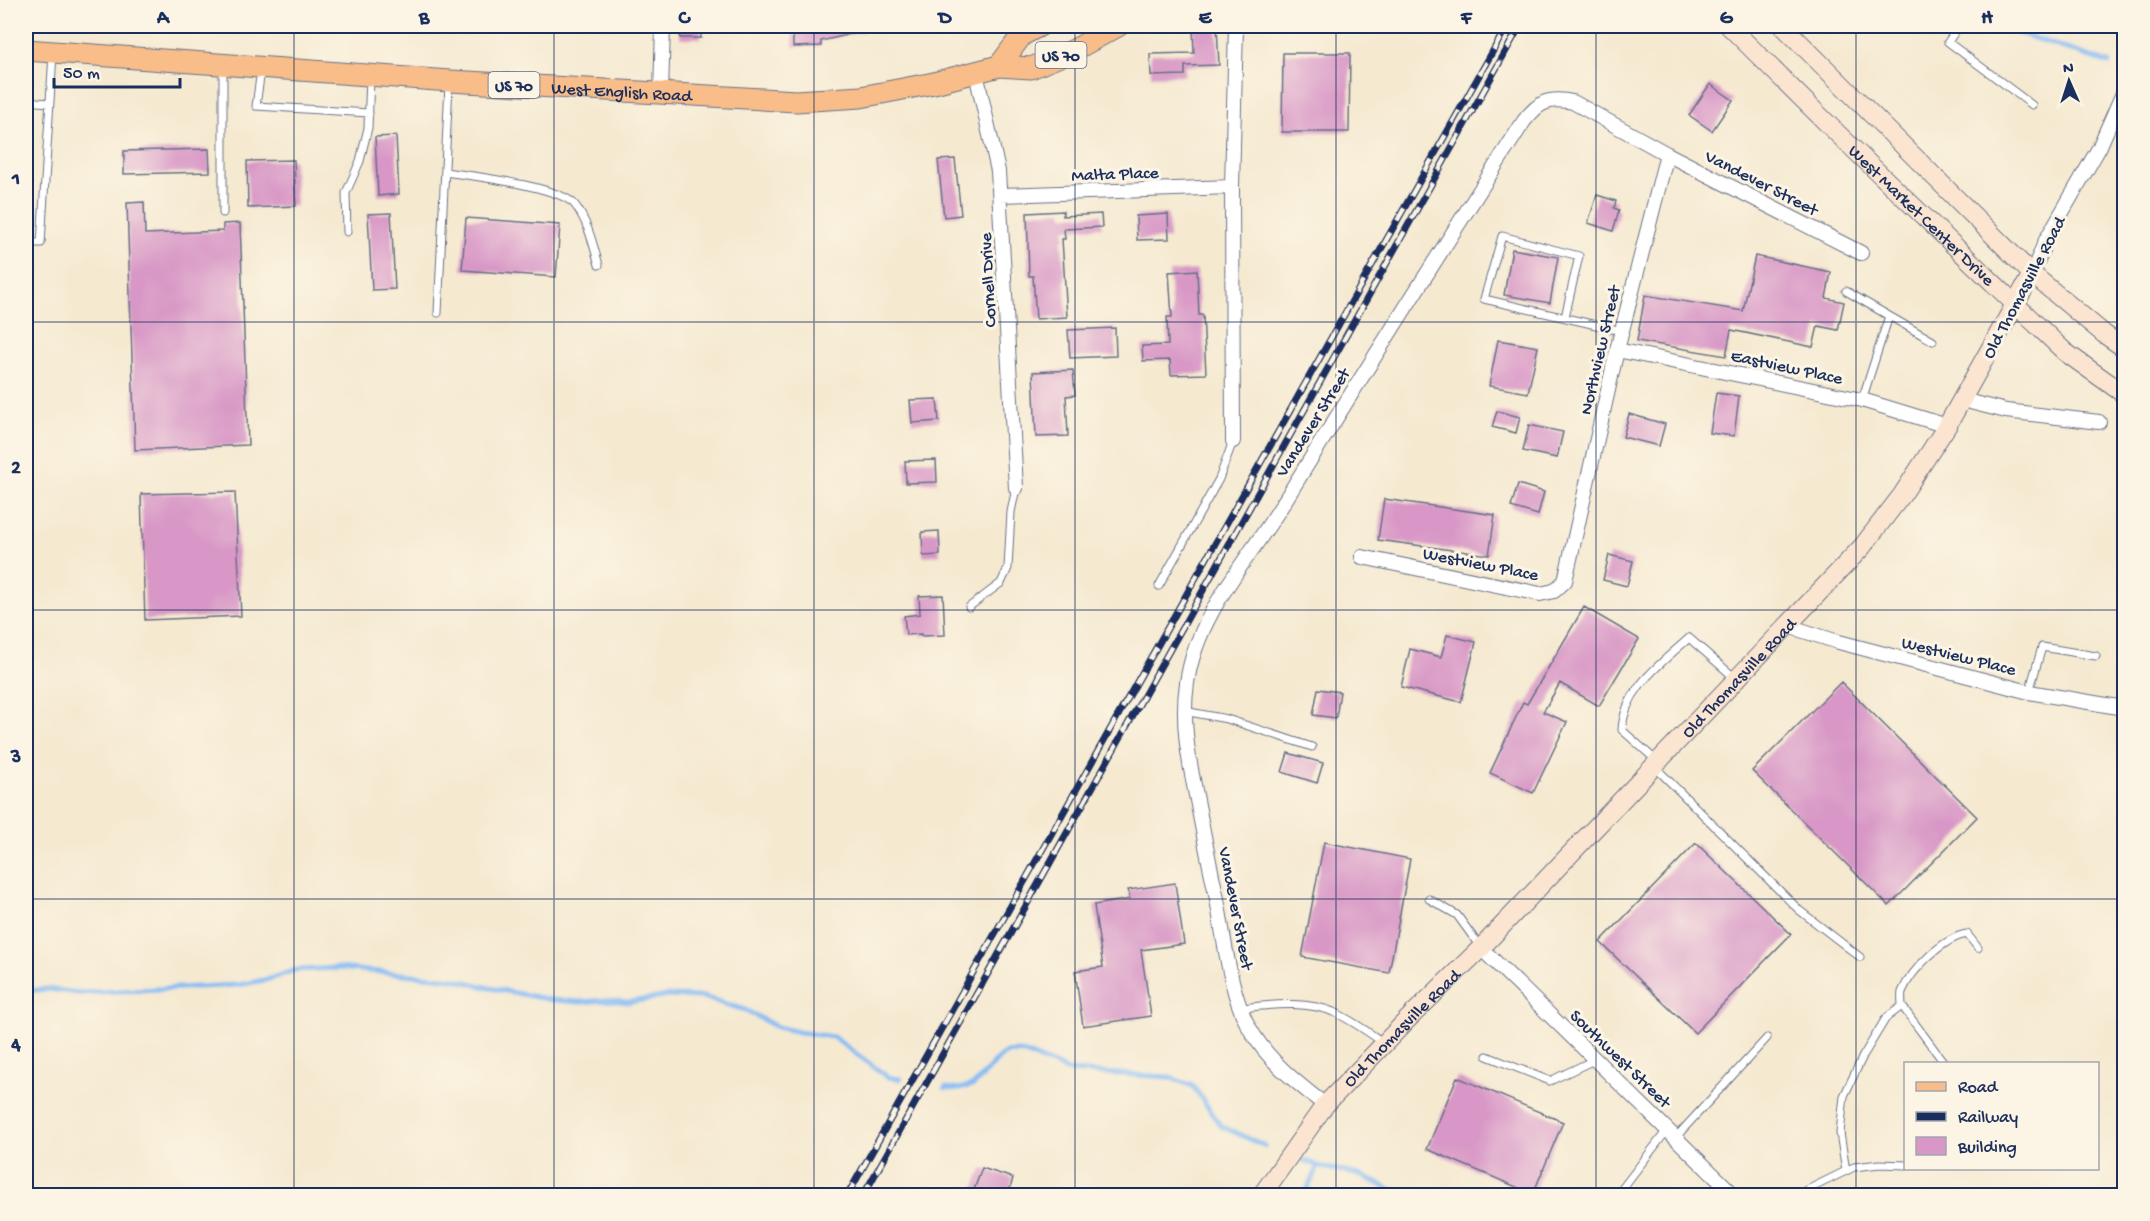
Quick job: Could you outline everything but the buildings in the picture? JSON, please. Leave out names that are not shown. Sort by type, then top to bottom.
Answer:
[{"type":"main road","name":"West English Road","points":[[26,50],[450,81],[796,101],[861,97],[999,66],[1031,68],[1072,51],[1118,26]]},
{"type":"main road","name":"US 70","points":[[999,66],[1027,29]]},
{"type":"street","points":[[661,93],[663,26]]},
{"type":"street","points":[[1233,441],[1232,188],[1236,26]]},
{"type":"street","name":"West Market Center Drive","points":[[1729,26],[2065,352],[2124,394]]},
{"type":"street","name":"West Market Center Drive","points":[[1783,26],[2032,274],[2124,348]]},
{"type":"street","name":"Cornell Drive","points":[[976,73],[998,171],[1016,488]]},
{"type":"street","name":"Old Thomasville Road","points":[[1261,1196],[1324,1105],[1481,948],[1862,547],[1902,495],[1962,400],[2016,305],[2046,240],[2099,148],[2124,91]]},
{"type":"street","name":"Vandever Street","points":[[1324,1105],[1292,1080],[1269,1055],[1249,1028],[1235,989],[1189,763],[1184,711],[1187,680],[1194,653],[1205,626],[1343,405],[1517,132],[1536,107],[1557,99],[1573,102],[1667,154],[1861,253]]},
{"type":"street","name":"Northview Street","points":[[1570,556],[1617,350],[1667,154]]},
{"type":"street","name":"Malta Place","points":[[1000,195],[1232,188]]},
{"type":"street","name":"Eastview Place","points":[[1617,350],[1862,400],[1947,426]]},
{"type":"street","points":[[1962,400],[2006,411],[2099,422]]},
{"type":"street","name":"Westview Place","points":[[1362,557],[1540,594],[1554,591],[1564,581],[1570,556]]},
{"type":"street","name":"Westview Place","points":[[1788,626],[1858,648],[2029,692],[2124,708]]},
{"type":"street","name":"Southwest Street","points":[[1481,948],[1735,1196]]},
{"type":"lane","points":[[1959,26],[1948,42],[2032,105]]},
{"type":"lane","points":[[26,243],[41,243],[53,52]]},
{"type":"lane","points":[[223,64],[223,213]]},
{"type":"lane","points":[[261,67],[256,106],[369,113]]},
{"type":"lane","points":[[347,232],[346,193],[360,161],[368,128],[370,75]]},
{"type":"lane","points":[[438,313],[450,81]]},
{"type":"lane","points":[[26,101],[49,103]]},
{"type":"lane","points":[[445,172],[540,188],[573,202],[588,227],[599,265]]},
{"type":"lane","points":[[1565,318],[1579,256],[1502,236],[1484,299],[1565,318],[1622,331]]},
{"type":"lane","points":[[1846,291],[1933,341]]},
{"type":"lane","points":[[1862,400],[1889,316]]},
{"type":"lane","points":[[1159,586],[1219,480],[1233,441]]},
{"type":"lane","points":[[969,607],[1002,583],[1008,568],[1011,512],[1016,488]]},
{"type":"lane","points":[[1737,679],[1689,638],[1646,676],[1633,694],[1623,716],[1623,730],[1799,910],[1860,957]]},
{"type":"lane","points":[[2029,692],[2042,647],[2096,656]]},
{"type":"lane","points":[[1184,711],[1227,719],[1312,747]]},
{"type":"lane","points":[[1429,899],[1457,915],[1481,948]]},
{"type":"lane","points":[[1944,1062],[1902,1006],[1901,994],[1929,956],[1956,936],[1967,934],[1978,948]]},
{"type":"lane","points":[[1242,1008],[1285,1004],[1333,1012],[1384,1043]]},
{"type":"lane","points":[[1846,1171],[1840,1133],[1844,1096],[1863,1056],[1886,1018],[1902,1006]]},
{"type":"lane","points":[[1621,1190],[1672,1133],[1767,1038]]},
{"type":"lane","points":[[1488,1056],[1550,1081],[1596,1059]]},
{"type":"lane","points":[[1795,1196],[1854,1167],[1880,1164],[1904,1165]]},
{"type":"waterway","points":[[2009,30],[2109,63]]},
{"type":"waterway","points":[[26,991],[48,989],[79,993],[239,985],[269,979],[296,970],[338,968],[454,979],[552,1000],[629,1002],[668,996],[703,997],[745,1010],[777,1027],[833,1037],[888,1077],[900,1079]]},
{"type":"waterway","points":[[945,1088],[959,1089],[974,1085],[1000,1057],[1006,1053],[1016,1052],[1025,1053],[1069,1071],[1168,1077],[1193,1086],[1221,1126],[1265,1146]]},
{"type":"waterway","points":[[1303,1160],[1318,1166],[1360,1175],[1405,1196]]},
{"type":"waterway","points":[[1304,1196],[1318,1166]]},
{"type":"railway","points":[[847,1196],[1507,26]]},
{"type":"railway","points":[[863,1196],[1520,26]]}]
